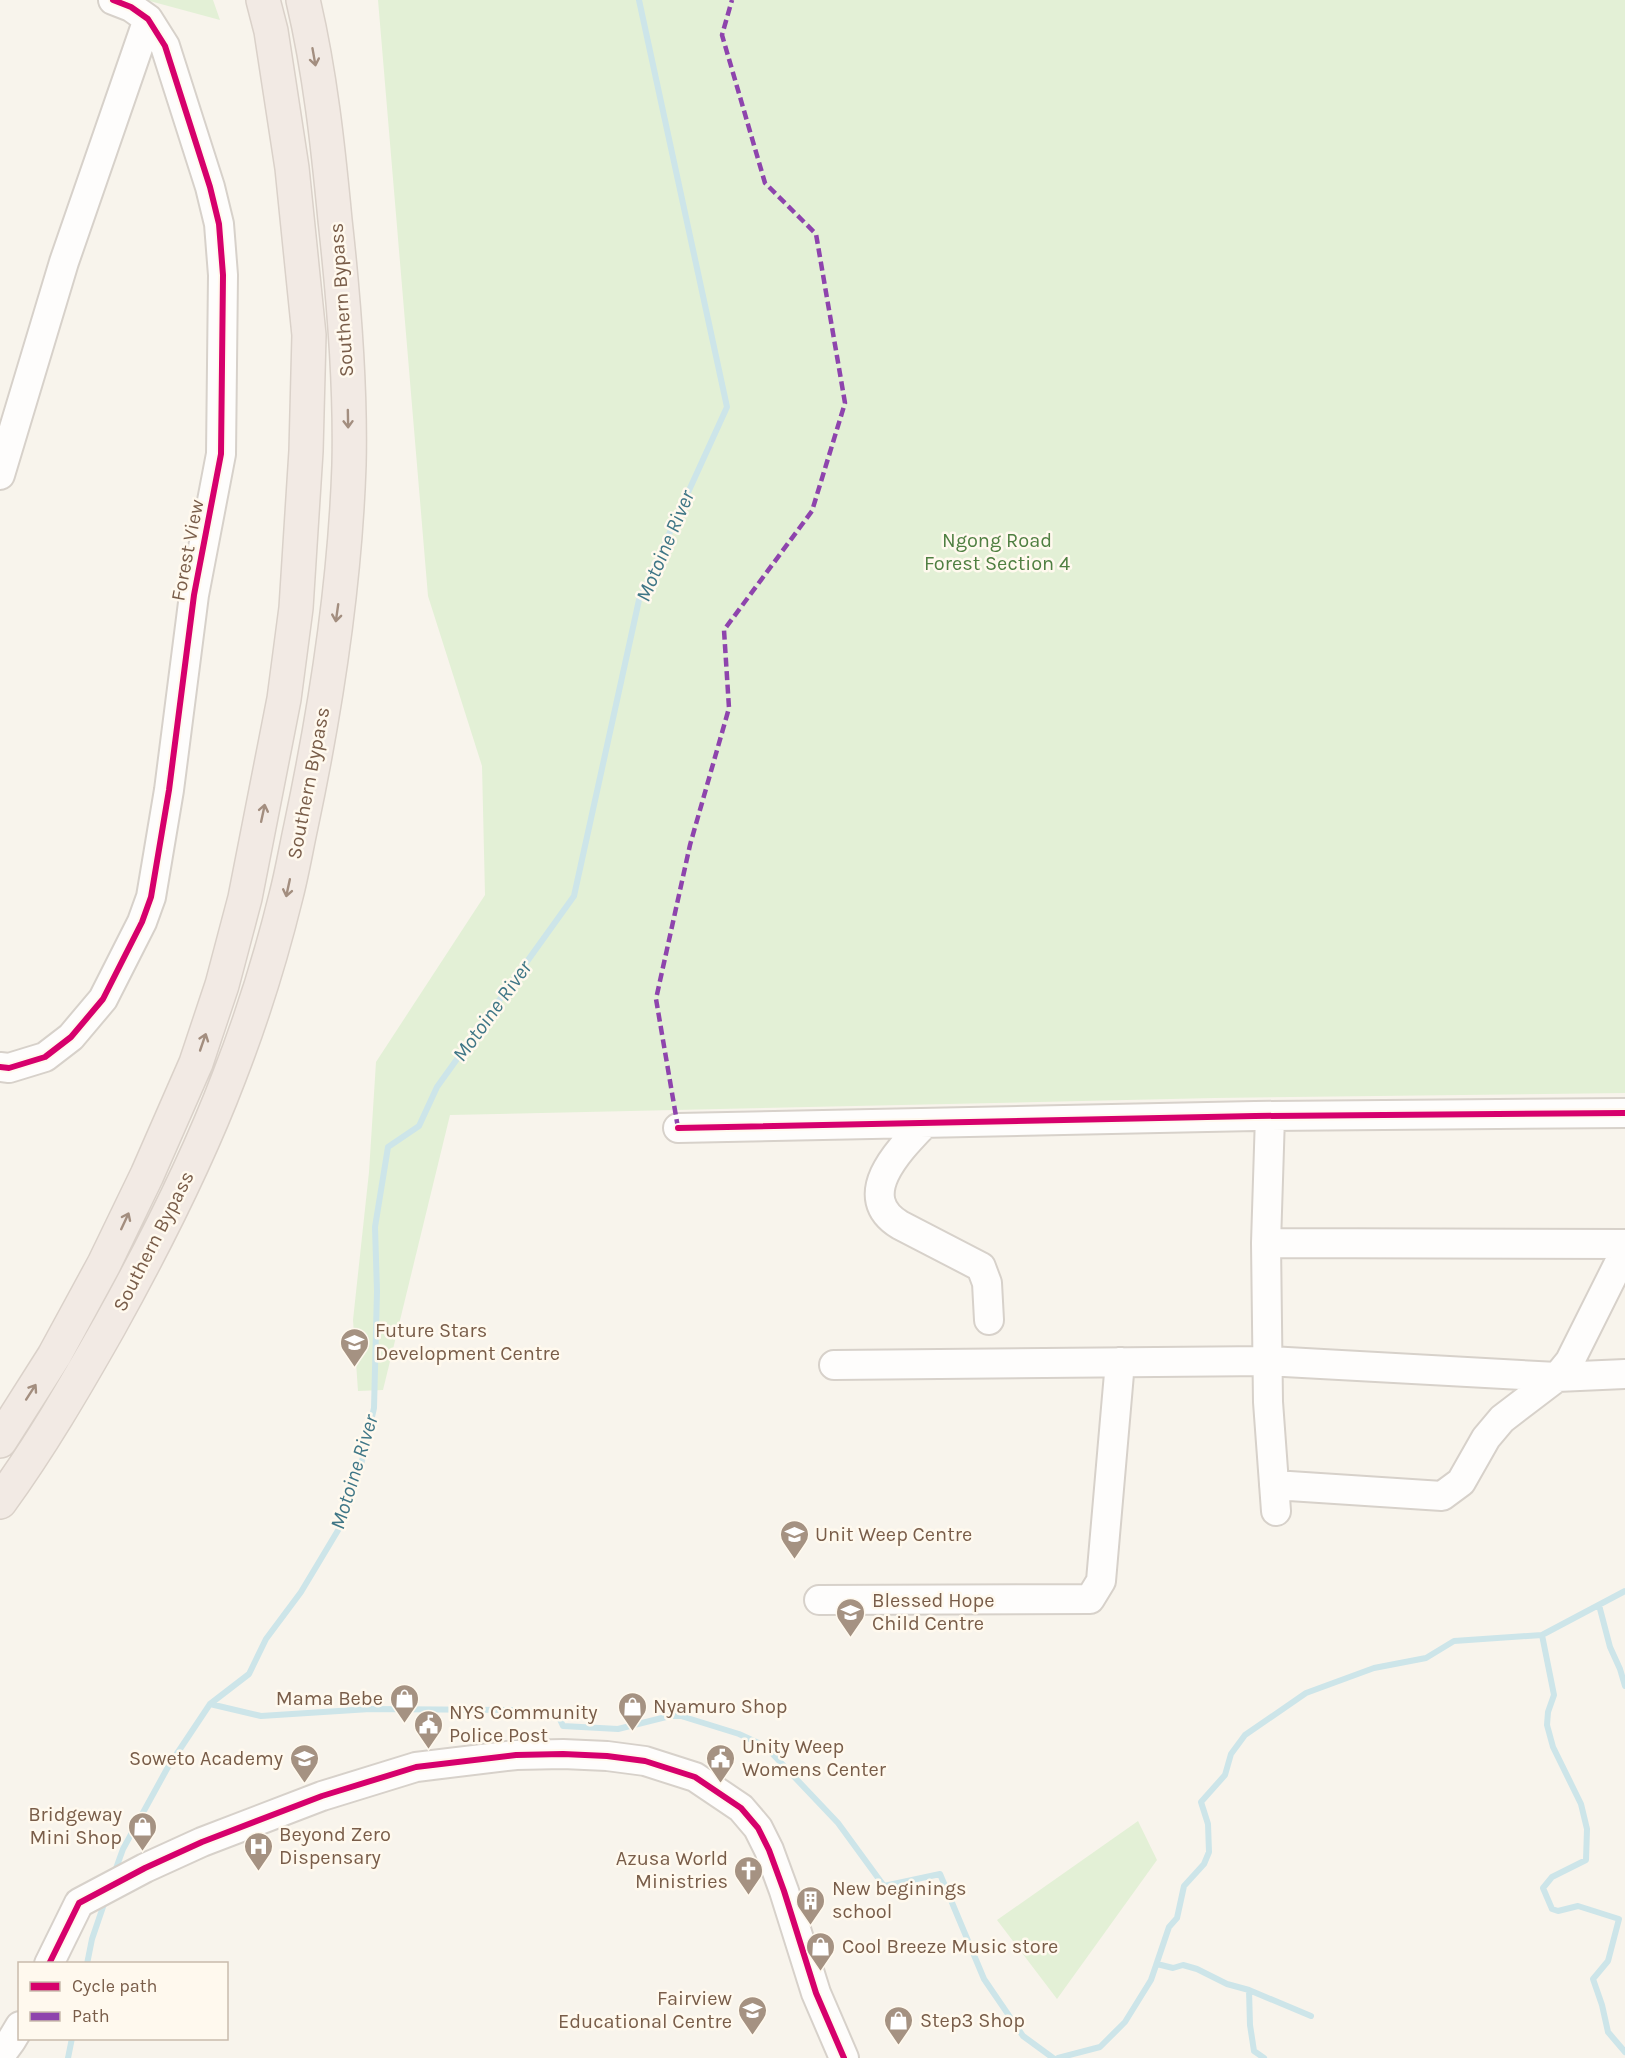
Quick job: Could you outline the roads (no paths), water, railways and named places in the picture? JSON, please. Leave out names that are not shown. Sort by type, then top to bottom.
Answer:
[{"type":"highway","name":"Southern Bypass","points":[[0,1441],[54,1356],[104,1264],[147,1175],[196,1063],[222,985],[245,898],[284,699],[296,608],[306,451],[309,334],[292,168],[271,30],[263,0]]},
{"type":"highway","name":"Southern Bypass","points":[[0,1502],[44,1437],[85,1370],[144,1264],[189,1173],[229,1079],[251,1016],[287,895],[311,779],[338,606],[346,518],[348,414],[343,306],[334,203],[322,105],[303,0]]},
{"type":"street","name":"Forest View","points":[[0,1067],[9,1068],[45,1057],[71,1037],[103,999],[142,922],[151,897],[170,790],[194,595],[221,454],[223,275],[219,224],[210,187],[165,46],[148,19],[132,6],[113,0]]},
{"type":"street","points":[[0,475],[64,262],[148,19]]},
{"type":"street","points":[[678,1128],[1270,1116],[1625,1113]]},
{"type":"street","points":[[1270,1116],[1266,1243],[1268,1402],[1275,1498],[1442,1496],[1461,1482],[1486,1438],[1502,1419],[1557,1377],[1570,1361],[1625,1251]]},
{"type":"street","points":[[925,1123],[895,1155],[885,1170],[881,1185],[883,1208],[890,1219],[981,1267],[987,1283],[990,1320]]},
{"type":"street","points":[[1266,1243],[1625,1244]]},
{"type":"street","points":[[834,1365],[1268,1361],[1557,1377],[1625,1374]]},
{"type":"street","points":[[819,1600],[1090,1599],[1101,1581],[1120,1362]]},
{"type":"street","points":[[50,1962],[79,1903],[145,1868],[202,1842],[322,1796],[416,1767],[516,1755],[563,1754],[626,1759],[673,1769],[695,1777],[741,1808],[758,1828],[784,1891],[816,1993],[844,2058]]},
{"type":"street","points":[[0,2056],[18,2030]]},
{"type":"waterway","name":"Motoine River","points":[[114,1874],[123,1849],[168,1767],[210,1704],[249,1674],[266,1639],[301,1592],[343,1522],[361,1465],[374,1408],[377,1291],[375,1227],[388,1147],[419,1126],[437,1087],[574,896],[639,600],[727,407],[639,0]]},
{"type":"waterway","points":[[1058,2058],[1100,2047],[1125,2022],[1151,1980],[1169,1927],[1177,1918],[1184,1886],[1204,1864],[1209,1852],[1208,1824],[1201,1802],[1225,1775],[1231,1754],[1245,1735],[1306,1693],[1374,1668],[1426,1658],[1454,1641],[1542,1635],[1625,1591]]},
{"type":"waterway","points":[[1599,1605],[1610,1647],[1625,1686]]},
{"type":"waterway","points":[[1542,1635],[1554,1695],[1548,1712],[1547,1725],[1553,1747],[1581,1804],[1587,1829],[1586,1860],[1552,1877],[1543,1888],[1552,1909],[1558,1911],[1578,1906],[1619,1919],[1608,1961],[1593,1979],[1608,2032],[1625,2052]]},
{"type":"waterway","points":[[210,1704],[261,1716],[370,1709],[531,1711],[559,1717],[563,1726],[618,1729],[670,1716],[681,1716],[739,1734],[765,1746],[838,1823],[884,1886],[940,1874],[984,1979],[1023,2036],[1053,2058]]},
{"type":"waterway","name":"Motoine River","points":[[87,1962],[92,1939],[105,1901]]},
{"type":"waterway","points":[[1157,1964],[1173,1968],[1183,1965],[1197,1969],[1227,1984],[1249,1990],[1250,2025],[1254,2051],[1264,2058]]},
{"type":"waterway","points":[[1249,1990],[1311,2016]]},
{"type":"waterway","name":"Motoine River","points":[[68,2058],[72,2040]]},
{"type":"place","name":"Future Stars Development Centre","points":[[354,1368]]},
{"type":"place","name":"Unit Weep Centre","points":[[794,1560]]},
{"type":"place","name":"Blessed Hope Child Centre","points":[[851,1638]]},
{"type":"place","name":"Mama Bebe","points":[[404,1724]]},
{"type":"place","name":"Nyamuro Shop","points":[[632,1732]]},
{"type":"place","name":"NYS Community Police Post","points":[[428,1750]]},
{"type":"place","name":"Soweto Academy","points":[[304,1784]]},
{"type":"place","name":"Unity Weep Womens Center","points":[[721,1784]]},
{"type":"place","name":"Bridgeway Mini Shop","points":[[143,1852]]},
{"type":"place","name":"Beyond Zero Dispensary","points":[[258,1872]]},
{"type":"place","name":"Azusa World Ministries","points":[[749,1896]]},
{"type":"place","name":"New beginings school","points":[[811,1926]]},
{"type":"place","name":"Cool Breeze Music store","points":[[821,1972]]},
{"type":"place","name":"Fairview Educational Centre","points":[[753,2036]]},
{"type":"place","name":"Step3 Shop","points":[[899,2046]]},
{"type":"park label","name":"Ngong Road Forest Section 4","points":[[997,552]]}]
